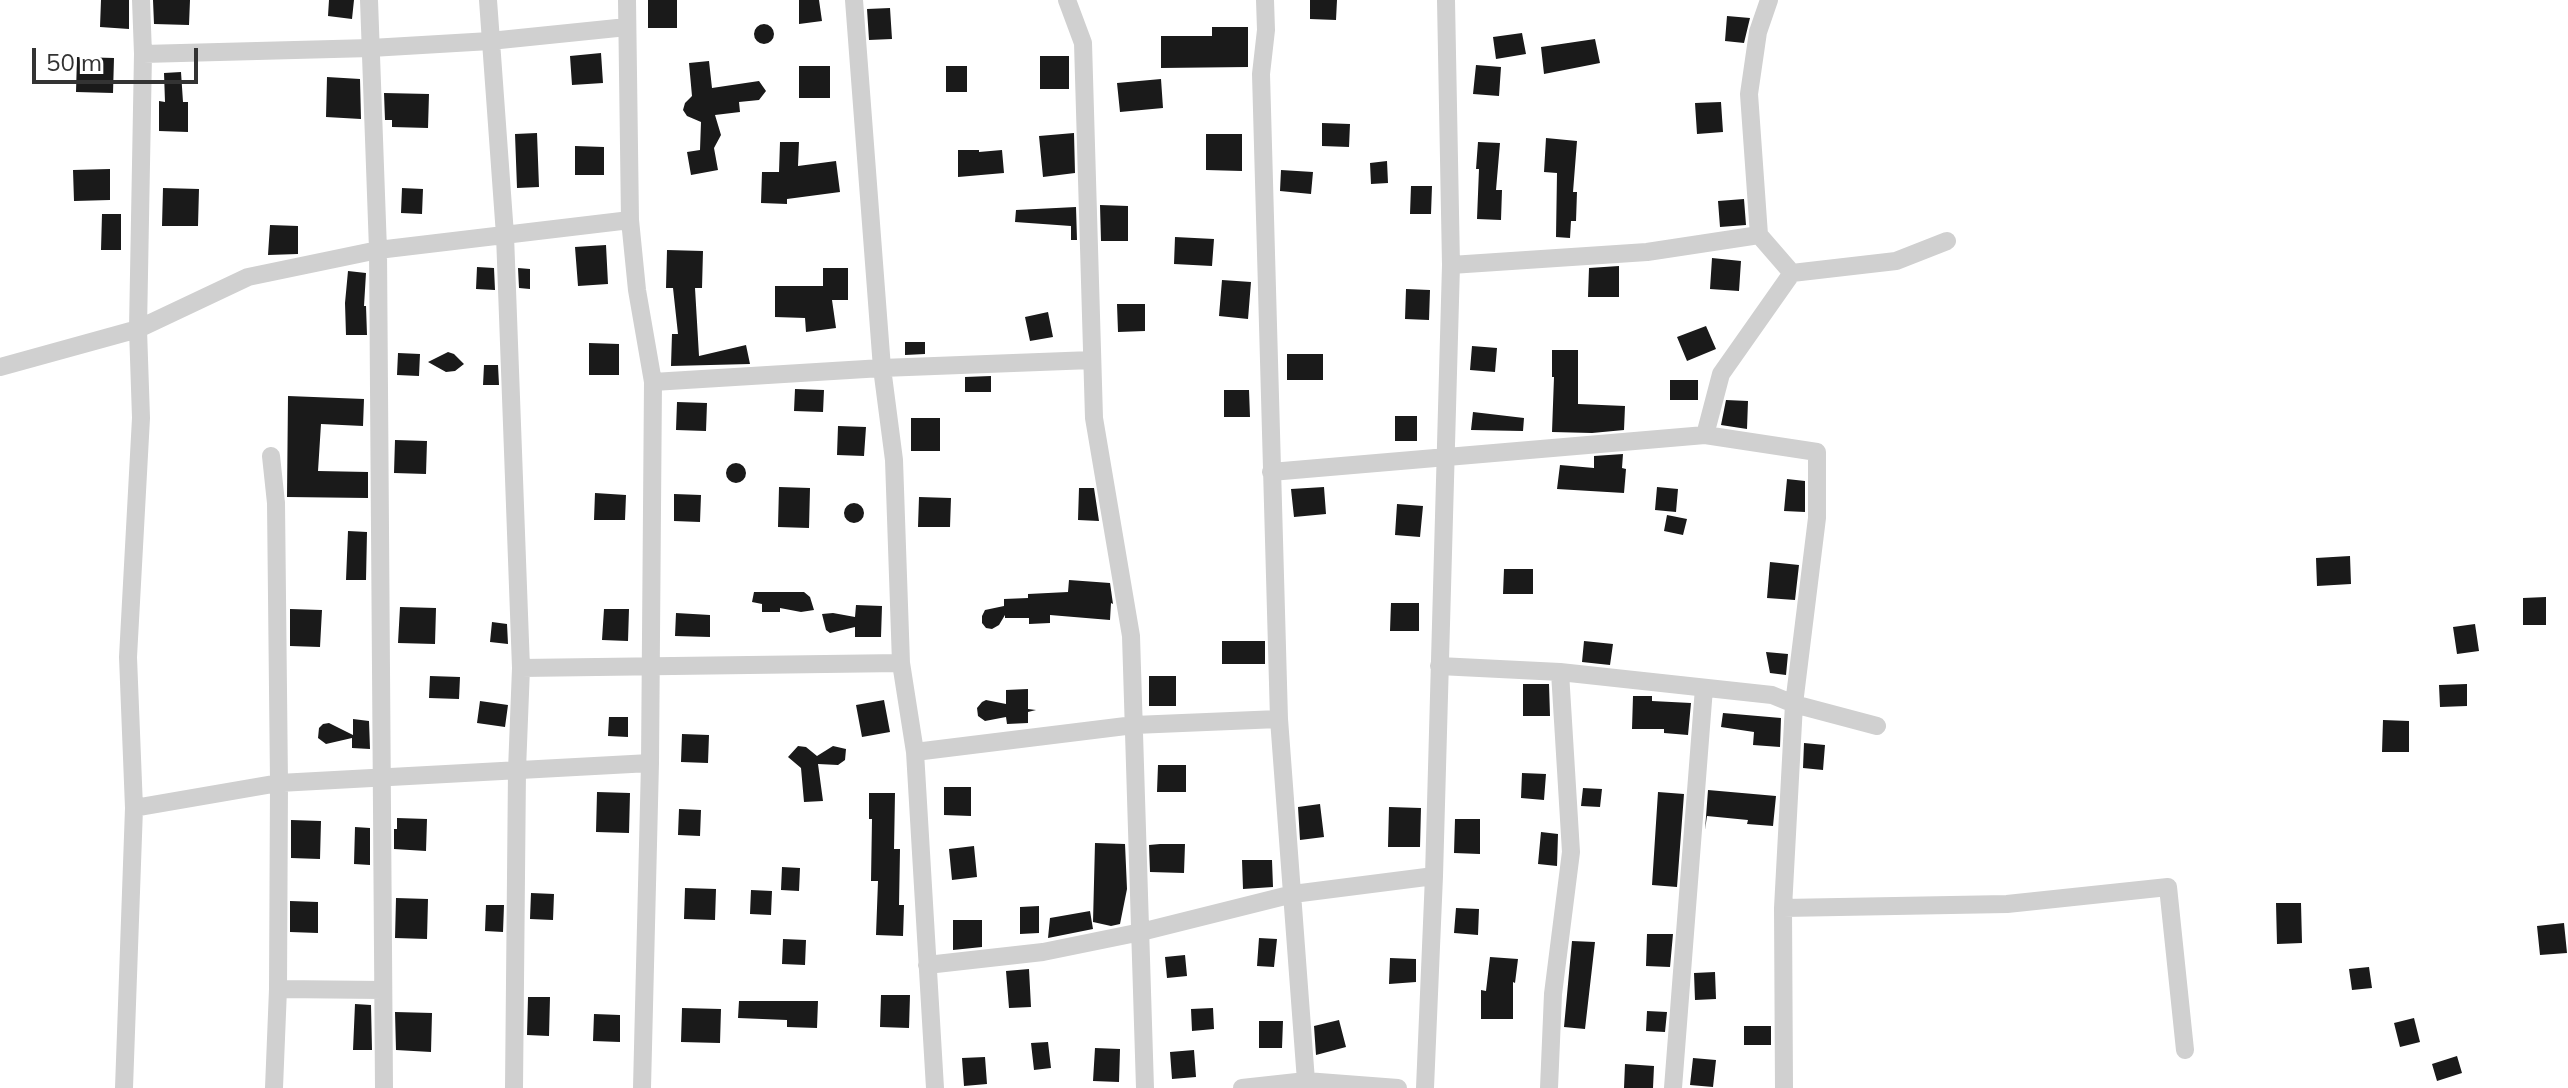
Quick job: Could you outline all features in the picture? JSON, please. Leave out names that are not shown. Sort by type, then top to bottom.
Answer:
[{"type":"street","points":[[124,1088],[134,808],[128,657],[141,418],[138,329],[143,54],[141,0]]},
{"type":"street","points":[[369,0],[378,250],[384,1088]]},
{"type":"street","points":[[488,0],[505,235],[521,668],[514,1088]]},
{"type":"street","points":[[627,0],[630,220],[637,290],[653,382],[650,763],[642,1088]]},
{"type":"street","points":[[854,0],[882,368],[894,460],[901,663],[915,752],[935,1088]]},
{"type":"street","points":[[1067,0],[1083,43],[1094,418],[1131,636],[1145,1088]]},
{"type":"street","points":[[1265,0],[1266,30],[1261,74],[1279,719],[1306,1081]]},
{"type":"street","points":[[1425,1088],[1451,265],[1446,0]]},
{"type":"street","points":[[1769,0],[1758,32],[1749,94],[1759,235],[1792,273]]},
{"type":"street","points":[[143,54],[371,48],[490,41],[627,27]]},
{"type":"street","points":[[0,367],[138,329],[248,277],[378,250],[630,220]]},
{"type":"street","points":[[1451,265],[1647,252],[1759,235]]},
{"type":"street","points":[[1705,435],[1721,374],[1792,273],[1896,261],[1947,241]]},
{"type":"street","points":[[653,382],[882,368],[1092,360]]},
{"type":"street","points":[[1271,472],[1705,435],[1817,452],[1817,518],[1794,704],[1783,908],[1784,1088]]},
{"type":"street","points":[[271,456],[276,503],[279,783],[274,1088]]},
{"type":"street","points":[[521,668],[901,663]]},
{"type":"street","points":[[1439,666],[1560,672],[1772,695],[1794,704],[1877,726]]},
{"type":"street","points":[[1549,1088],[1553,994],[1571,852],[1560,672]]},
{"type":"street","points":[[1673,1088],[1704,688]]},
{"type":"street","points":[[915,752],[1134,725],[1279,719]]},
{"type":"street","points":[[134,808],[279,783],[650,763]]},
{"type":"street","points":[[927,965],[1043,952],[1141,932],[1293,894],[1434,876]]},
{"type":"street","points":[[1783,908],[2007,904],[2168,887],[2185,1050]]},
{"type":"street","points":[[278,989],[383,990]]},
{"type":"street","points":[[1242,1088],[1306,1081],[1398,1088]]},
{"type":"building","points":[[101,0],[129,0],[129,29],[100,27]]},
{"type":"building","points":[[153,0],[190,0],[189,25],[154,24]]},
{"type":"building","points":[[329,0],[354,0],[352,19],[328,16]]},
{"type":"building","points":[[648,0],[677,0],[677,28],[648,28]]},
{"type":"building","points":[[799,0],[819,0],[822,21],[799,24]]},
{"type":"building","points":[[1310,0],[1337,0],[1336,20],[1310,19]]},
{"type":"building","points":[[890,8],[892,39],[869,40],[867,9]]},
{"type":"building","points":[[1727,16],[1750,18],[1744,43],[1725,41]]},
{"type":"building","points":[[764,24],[771,27],[774,34],[771,41],[764,44],[757,41],[754,34],[757,27]]},
{"type":"building","points":[[1212,27],[1248,27],[1248,67],[1161,68],[1161,36],[1212,36]]},
{"type":"building","points":[[1522,33],[1526,54],[1496,59],[1493,37]]},
{"type":"building","points":[[1595,39],[1600,63],[1544,74],[1541,47]]},
{"type":"building","points":[[601,53],[603,83],[572,85],[570,56]]},
{"type":"building","points":[[1040,56],[1069,56],[1069,89],[1040,89]]},
{"type":"building","points":[[77,57],[114,58],[113,93],[76,92]]},
{"type":"building","points":[[709,61],[712,88],[759,81],[766,91],[759,100],[739,102],[740,112],[715,115],[721,135],[714,148],[718,170],[691,175],[687,152],[700,150],[701,122],[687,116],[683,110],[692,96],[689,63]]},
{"type":"building","points":[[1476,65],[1501,67],[1499,96],[1473,94]]},
{"type":"building","points":[[799,66],[830,66],[830,98],[799,98]]},
{"type":"building","points":[[946,66],[967,66],[967,92],[946,92]]},
{"type":"building","points":[[181,72],[183,102],[188,102],[188,132],[159,131],[159,101],[165,102],[164,73]]},
{"type":"building","points":[[327,77],[360,79],[361,119],[326,117]]},
{"type":"building","points":[[1161,79],[1163,108],[1120,112],[1117,83]]},
{"type":"building","points":[[384,93],[429,94],[428,128],[392,127],[392,120],[385,120]]},
{"type":"building","points":[[1721,102],[1723,132],[1697,134],[1695,103]]},
{"type":"building","points":[[1322,123],[1350,124],[1349,147],[1322,146]]},
{"type":"building","points":[[537,133],[539,187],[517,188],[515,134]]},
{"type":"building","points":[[1074,133],[1075,173],[1043,177],[1039,136]]},
{"type":"building","points":[[1206,134],[1242,134],[1242,171],[1206,170]]},
{"type":"building","points":[[1546,138],[1577,141],[1573,192],[1577,192],[1576,221],[1571,221],[1570,238],[1556,237],[1557,173],[1544,172]]},
{"type":"building","points":[[780,142],[799,142],[798,166],[836,161],[840,192],[787,199],[787,204],[761,203],[762,172],[779,172]]},
{"type":"building","points":[[1478,142],[1500,143],[1496,190],[1502,190],[1501,220],[1477,219]]},
{"type":"building","points":[[575,146],[604,147],[604,175],[575,175]]},
{"type":"building","points":[[958,150],[1002,150],[1004,173],[958,177]]},
{"type":"building","points":[[1387,161],[1388,183],[1371,184],[1370,163]]},
{"type":"building","points":[[110,169],[110,200],[74,201],[73,170]]},
{"type":"building","points":[[1281,170],[1313,172],[1311,194],[1280,191]]},
{"type":"building","points":[[1411,186],[1432,186],[1431,214],[1410,214]]},
{"type":"building","points":[[163,188],[199,189],[198,226],[162,226]]},
{"type":"building","points":[[402,188],[423,189],[422,214],[401,213]]},
{"type":"building","points":[[1744,199],[1746,225],[1720,227],[1718,201]]},
{"type":"building","points":[[1100,205],[1128,206],[1128,241],[1101,241]]},
{"type":"building","points":[[1076,207],[1077,240],[1071,240],[1071,226],[1015,222],[1016,210]]},
{"type":"building","points":[[102,214],[121,214],[121,250],[101,250]]},
{"type":"building","points":[[270,225],[298,226],[298,254],[268,255]]},
{"type":"building","points":[[1175,237],[1214,239],[1212,266],[1174,264]]},
{"type":"building","points":[[606,245],[608,284],[578,286],[575,247]]},
{"type":"building","points":[[667,250],[703,251],[702,288],[695,288],[699,356],[746,345],[750,364],[671,366],[672,334],[678,334],[673,288],[666,288]]},
{"type":"building","points":[[1712,258],[1741,261],[1739,291],[1710,289]]},
{"type":"building","points":[[1619,266],[1619,297],[1588,297],[1589,268]]},
{"type":"building","points":[[477,267],[494,268],[495,290],[476,289]]},
{"type":"building","points":[[518,268],[530,269],[530,289],[519,288]]},
{"type":"building","points":[[823,268],[848,268],[848,300],[832,300],[836,328],[806,332],[805,318],[775,317],[775,286],[823,286]]},
{"type":"building","points":[[348,271],[366,273],[364,306],[367,335],[346,335]]},
{"type":"building","points":[[1222,280],[1251,282],[1248,319],[1219,316]]},
{"type":"building","points":[[1406,289],[1430,290],[1429,320],[1405,319]]},
{"type":"building","points":[[1117,304],[1145,304],[1145,331],[1118,332]]},
{"type":"building","points":[[1048,312],[1053,337],[1030,341],[1025,317]]},
{"type":"building","points":[[1706,326],[1716,349],[1687,361],[1677,337]]},
{"type":"building","points":[[905,342],[925,342],[925,354],[905,355]]},
{"type":"building","points":[[589,343],[619,344],[619,375],[589,375]]},
{"type":"building","points":[[1472,346],[1497,348],[1495,372],[1470,370]]},
{"type":"building","points":[[1552,350],[1578,350],[1578,404],[1625,406],[1624,430],[1552,432]]},
{"type":"building","points":[[448,352],[464,364],[455,371],[446,372],[428,362]]},
{"type":"building","points":[[398,353],[420,354],[419,376],[397,375]]},
{"type":"building","points":[[1287,354],[1323,354],[1323,380],[1287,380]]},
{"type":"building","points":[[484,365],[498,365],[499,385],[483,385]]},
{"type":"building","points":[[991,376],[991,392],[965,392],[965,377]]},
{"type":"building","points":[[1670,380],[1698,380],[1698,400],[1670,400]]},
{"type":"building","points":[[795,389],[824,390],[823,412],[794,411]]},
{"type":"building","points":[[1224,390],[1249,390],[1250,417],[1224,417]]},
{"type":"building","points":[[288,396],[364,399],[363,426],[321,424],[318,471],[368,472],[368,498],[287,497]]},
{"type":"building","points":[[1726,400],[1748,401],[1747,429],[1721,425]]},
{"type":"building","points":[[677,402],[707,403],[706,431],[676,430]]},
{"type":"building","points":[[1473,412],[1524,418],[1523,431],[1471,430]]},
{"type":"building","points":[[1395,416],[1417,416],[1417,441],[1395,441]]},
{"type":"building","points":[[911,418],[940,418],[940,451],[911,451]]},
{"type":"building","points":[[838,426],[866,427],[864,456],[837,455]]},
{"type":"building","points":[[395,440],[427,441],[426,474],[394,473]]},
{"type":"building","points":[[1623,454],[1622,468],[1626,469],[1624,493],[1557,489],[1560,465],[1594,468],[1594,456]]},
{"type":"building","points":[[736,463],[743,466],[746,473],[743,480],[736,483],[729,480],[726,473],[729,466]]},
{"type":"building","points":[[1787,479],[1805,481],[1805,512],[1784,511]]},
{"type":"building","points":[[779,487],[810,488],[809,528],[778,527]]},
{"type":"building","points":[[1324,487],[1326,514],[1294,517],[1291,489]]},
{"type":"building","points":[[1657,487],[1678,489],[1676,512],[1655,510]]},
{"type":"building","points":[[1079,488],[1094,488],[1099,521],[1078,520]]},
{"type":"building","points":[[595,493],[626,495],[625,520],[594,520]]},
{"type":"building","points":[[674,494],[701,495],[700,522],[674,521]]},
{"type":"building","points":[[919,497],[951,498],[950,527],[918,527]]},
{"type":"building","points":[[854,503],[861,506],[864,513],[861,520],[854,523],[847,520],[844,513],[847,506]]},
{"type":"building","points":[[1397,504],[1423,506],[1420,537],[1395,535]]},
{"type":"building","points":[[1667,515],[1687,519],[1683,535],[1664,531]]},
{"type":"building","points":[[348,531],[367,532],[366,580],[346,580]]},
{"type":"building","points":[[2350,556],[2351,584],[2317,586],[2316,558]]},
{"type":"building","points":[[1770,562],[1799,565],[1795,600],[1767,598]]},
{"type":"building","points":[[1504,569],[1533,569],[1533,594],[1503,594]]},
{"type":"building","points":[[1069,580],[1110,583],[1113,604],[1110,620],[1050,615],[1050,623],[1029,624],[1029,618],[1005,618],[1005,615],[999,625],[992,629],[982,623],[985,610],[1004,606],[1004,599],[1068,592]]},
{"type":"building","points":[[754,592],[804,592],[810,597],[814,610],[801,612],[780,608],[780,612],[762,612],[762,604],[752,602]]},
{"type":"building","points":[[2546,597],[2546,625],[2523,625],[2523,598]]},
{"type":"building","points":[[1391,603],[1419,603],[1419,631],[1390,631]]},
{"type":"building","points":[[856,605],[882,606],[881,637],[855,637],[855,627],[830,633],[826,630],[822,614],[855,617]]},
{"type":"building","points":[[400,607],[436,608],[435,644],[398,643]]},
{"type":"building","points":[[290,609],[322,610],[320,647],[290,646]]},
{"type":"building","points":[[604,609],[629,609],[628,641],[602,640]]},
{"type":"building","points":[[676,613],[710,615],[710,637],[675,636]]},
{"type":"building","points":[[492,622],[507,624],[508,644],[490,642]]},
{"type":"building","points":[[2475,624],[2479,651],[2457,654],[2453,627]]},
{"type":"building","points":[[1222,641],[1265,641],[1265,664],[1222,664]]},
{"type":"building","points":[[1584,641],[1613,644],[1610,665],[1582,662]]},
{"type":"building","points":[[1766,652],[1788,654],[1786,675],[1770,673]]},
{"type":"building","points":[[430,676],[460,677],[459,699],[429,698]]},
{"type":"building","points":[[1149,676],[1176,676],[1176,706],[1149,706]]},
{"type":"building","points":[[1523,684],[1549,684],[1550,716],[1523,716]]},
{"type":"building","points":[[2467,684],[2467,706],[2440,707],[2439,685]]},
{"type":"building","points":[[1028,689],[1028,709],[1036,710],[1028,712],[1028,723],[1007,724],[1006,717],[985,721],[978,716],[977,708],[982,702],[1006,704],[1006,690]]},
{"type":"building","points":[[1633,696],[1652,696],[1652,701],[1691,703],[1688,735],[1664,733],[1664,729],[1632,729]]},
{"type":"building","points":[[884,700],[890,732],[862,737],[856,705]]},
{"type":"building","points":[[480,701],[508,705],[505,727],[477,723]]},
{"type":"building","points":[[1723,713],[1781,718],[1780,747],[1753,745],[1754,732],[1721,727]]},
{"type":"building","points":[[609,717],[628,717],[628,737],[608,736]]},
{"type":"building","points":[[353,719],[369,721],[370,749],[352,748],[352,738],[326,744],[318,738],[319,728],[329,723],[353,735]]},
{"type":"building","points":[[2383,720],[2409,721],[2409,752],[2382,752]]},
{"type":"building","points":[[682,734],[709,735],[708,763],[681,762]]},
{"type":"building","points":[[1804,743],[1825,745],[1823,770],[1803,768]]},
{"type":"building","points":[[798,746],[806,747],[817,756],[833,746],[846,749],[845,760],[838,765],[818,764],[823,801],[804,802],[801,768],[788,757]]},
{"type":"building","points":[[1158,765],[1186,765],[1186,792],[1157,792]]},
{"type":"building","points":[[1522,773],[1546,774],[1544,800],[1521,798]]},
{"type":"building","points":[[944,787],[971,787],[971,816],[944,815]]},
{"type":"building","points":[[1583,788],[1602,789],[1600,807],[1581,806]]},
{"type":"building","points":[[1708,790],[1776,796],[1773,826],[1707,816],[1705,830]]},
{"type":"building","points":[[597,792],[630,793],[629,833],[596,832]]},
{"type":"building","points":[[1658,792],[1684,794],[1677,887],[1652,885]]},
{"type":"building","points":[[869,793],[895,793],[894,849],[900,849],[899,905],[904,905],[903,936],[876,935],[878,881],[871,881],[872,819],[869,819]]},
{"type":"building","points":[[1320,804],[1324,837],[1300,840],[1298,807]]},
{"type":"building","points":[[1389,807],[1421,808],[1420,847],[1388,847]]},
{"type":"building","points":[[679,809],[701,810],[700,836],[678,835]]},
{"type":"building","points":[[397,818],[427,819],[426,851],[394,849]]},
{"type":"building","points":[[1455,819],[1480,819],[1480,854],[1454,853]]},
{"type":"building","points":[[291,820],[321,821],[320,859],[291,858]]},
{"type":"building","points":[[355,827],[370,828],[370,865],[354,864]]},
{"type":"building","points":[[1541,832],[1558,834],[1557,866],[1538,864]]},
{"type":"building","points":[[1095,843],[1125,844],[1127,889],[1120,924],[1111,926],[1093,922]]},
{"type":"building","points":[[1185,844],[1184,873],[1150,872],[1149,845]]},
{"type":"building","points":[[974,846],[977,877],[952,880],[949,849]]},
{"type":"building","points":[[1242,860],[1272,860],[1273,887],[1243,889]]},
{"type":"building","points":[[782,867],[800,868],[799,891],[781,890]]},
{"type":"building","points":[[685,888],[716,889],[715,920],[684,919]]},
{"type":"building","points":[[751,890],[772,891],[771,915],[750,914]]},
{"type":"building","points":[[531,893],[554,894],[553,920],[530,919]]},
{"type":"building","points":[[396,898],[428,899],[427,939],[395,938]]},
{"type":"building","points":[[290,901],[318,902],[318,933],[290,932]]},
{"type":"building","points":[[2276,903],[2301,903],[2302,943],[2277,944]]},
{"type":"building","points":[[486,905],[504,905],[503,932],[485,931]]},
{"type":"building","points":[[1039,906],[1039,933],[1020,934],[1020,907]]},
{"type":"building","points":[[1456,908],[1479,909],[1478,935],[1454,933]]},
{"type":"building","points":[[1090,911],[1093,929],[1048,938],[1050,918]]},
{"type":"building","points":[[953,920],[982,920],[982,947],[953,950]]},
{"type":"building","points":[[2564,923],[2567,953],[2540,955],[2537,926]]},
{"type":"building","points":[[1647,934],[1673,934],[1670,967],[1646,966]]},
{"type":"building","points":[[1259,938],[1277,939],[1274,967],[1257,966]]},
{"type":"building","points":[[783,939],[806,940],[805,965],[782,964]]},
{"type":"building","points":[[1572,941],[1595,942],[1585,1029],[1564,1027]]},
{"type":"building","points":[[1185,955],[1187,976],[1167,978],[1165,957]]},
{"type":"building","points":[[1490,957],[1518,959],[1513,982],[1513,1019],[1481,1019],[1481,990],[1486,991]]},
{"type":"building","points":[[1390,958],[1416,959],[1416,982],[1389,984]]},
{"type":"building","points":[[2369,967],[2372,988],[2352,990],[2349,969]]},
{"type":"building","points":[[1029,969],[1031,1007],[1009,1008],[1006,971]]},
{"type":"building","points":[[1715,972],[1716,999],[1695,1000],[1694,973]]},
{"type":"building","points":[[881,995],[910,995],[909,1028],[880,1027]]},
{"type":"building","points":[[528,997],[550,997],[549,1036],[527,1035]]},
{"type":"building","points":[[739,1001],[818,1001],[817,1028],[787,1027],[787,1020],[738,1018]]},
{"type":"building","points":[[355,1004],[371,1005],[372,1050],[353,1050]]},
{"type":"building","points":[[682,1008],[721,1009],[720,1043],[681,1042]]},
{"type":"building","points":[[1213,1008],[1214,1029],[1192,1031],[1191,1009]]},
{"type":"building","points":[[1647,1011],[1667,1012],[1665,1032],[1646,1031]]},
{"type":"building","points":[[395,1012],[432,1013],[431,1052],[396,1050]]},
{"type":"building","points":[[594,1014],[620,1015],[620,1042],[593,1041]]},
{"type":"building","points":[[2414,1018],[2420,1042],[2400,1047],[2394,1023]]},
{"type":"building","points":[[1339,1020],[1346,1047],[1316,1055],[1314,1026]]},
{"type":"building","points":[[1259,1021],[1283,1021],[1282,1048],[1259,1048]]},
{"type":"building","points":[[1744,1026],[1771,1026],[1771,1045],[1744,1045]]},
{"type":"building","points":[[1048,1042],[1051,1068],[1034,1070],[1031,1043]]},
{"type":"building","points":[[1095,1048],[1120,1049],[1119,1082],[1093,1081]]},
{"type":"building","points":[[1194,1050],[1196,1077],[1172,1079],[1170,1052]]},
{"type":"building","points":[[2457,1056],[2462,1073],[2437,1081],[2432,1064]]},
{"type":"building","points":[[985,1057],[987,1084],[964,1086],[962,1058]]},
{"type":"building","points":[[1693,1058],[1716,1060],[1713,1087],[1690,1085]]},
{"type":"building","points":[[1625,1064],[1654,1066],[1653,1088],[1624,1088]]}]
